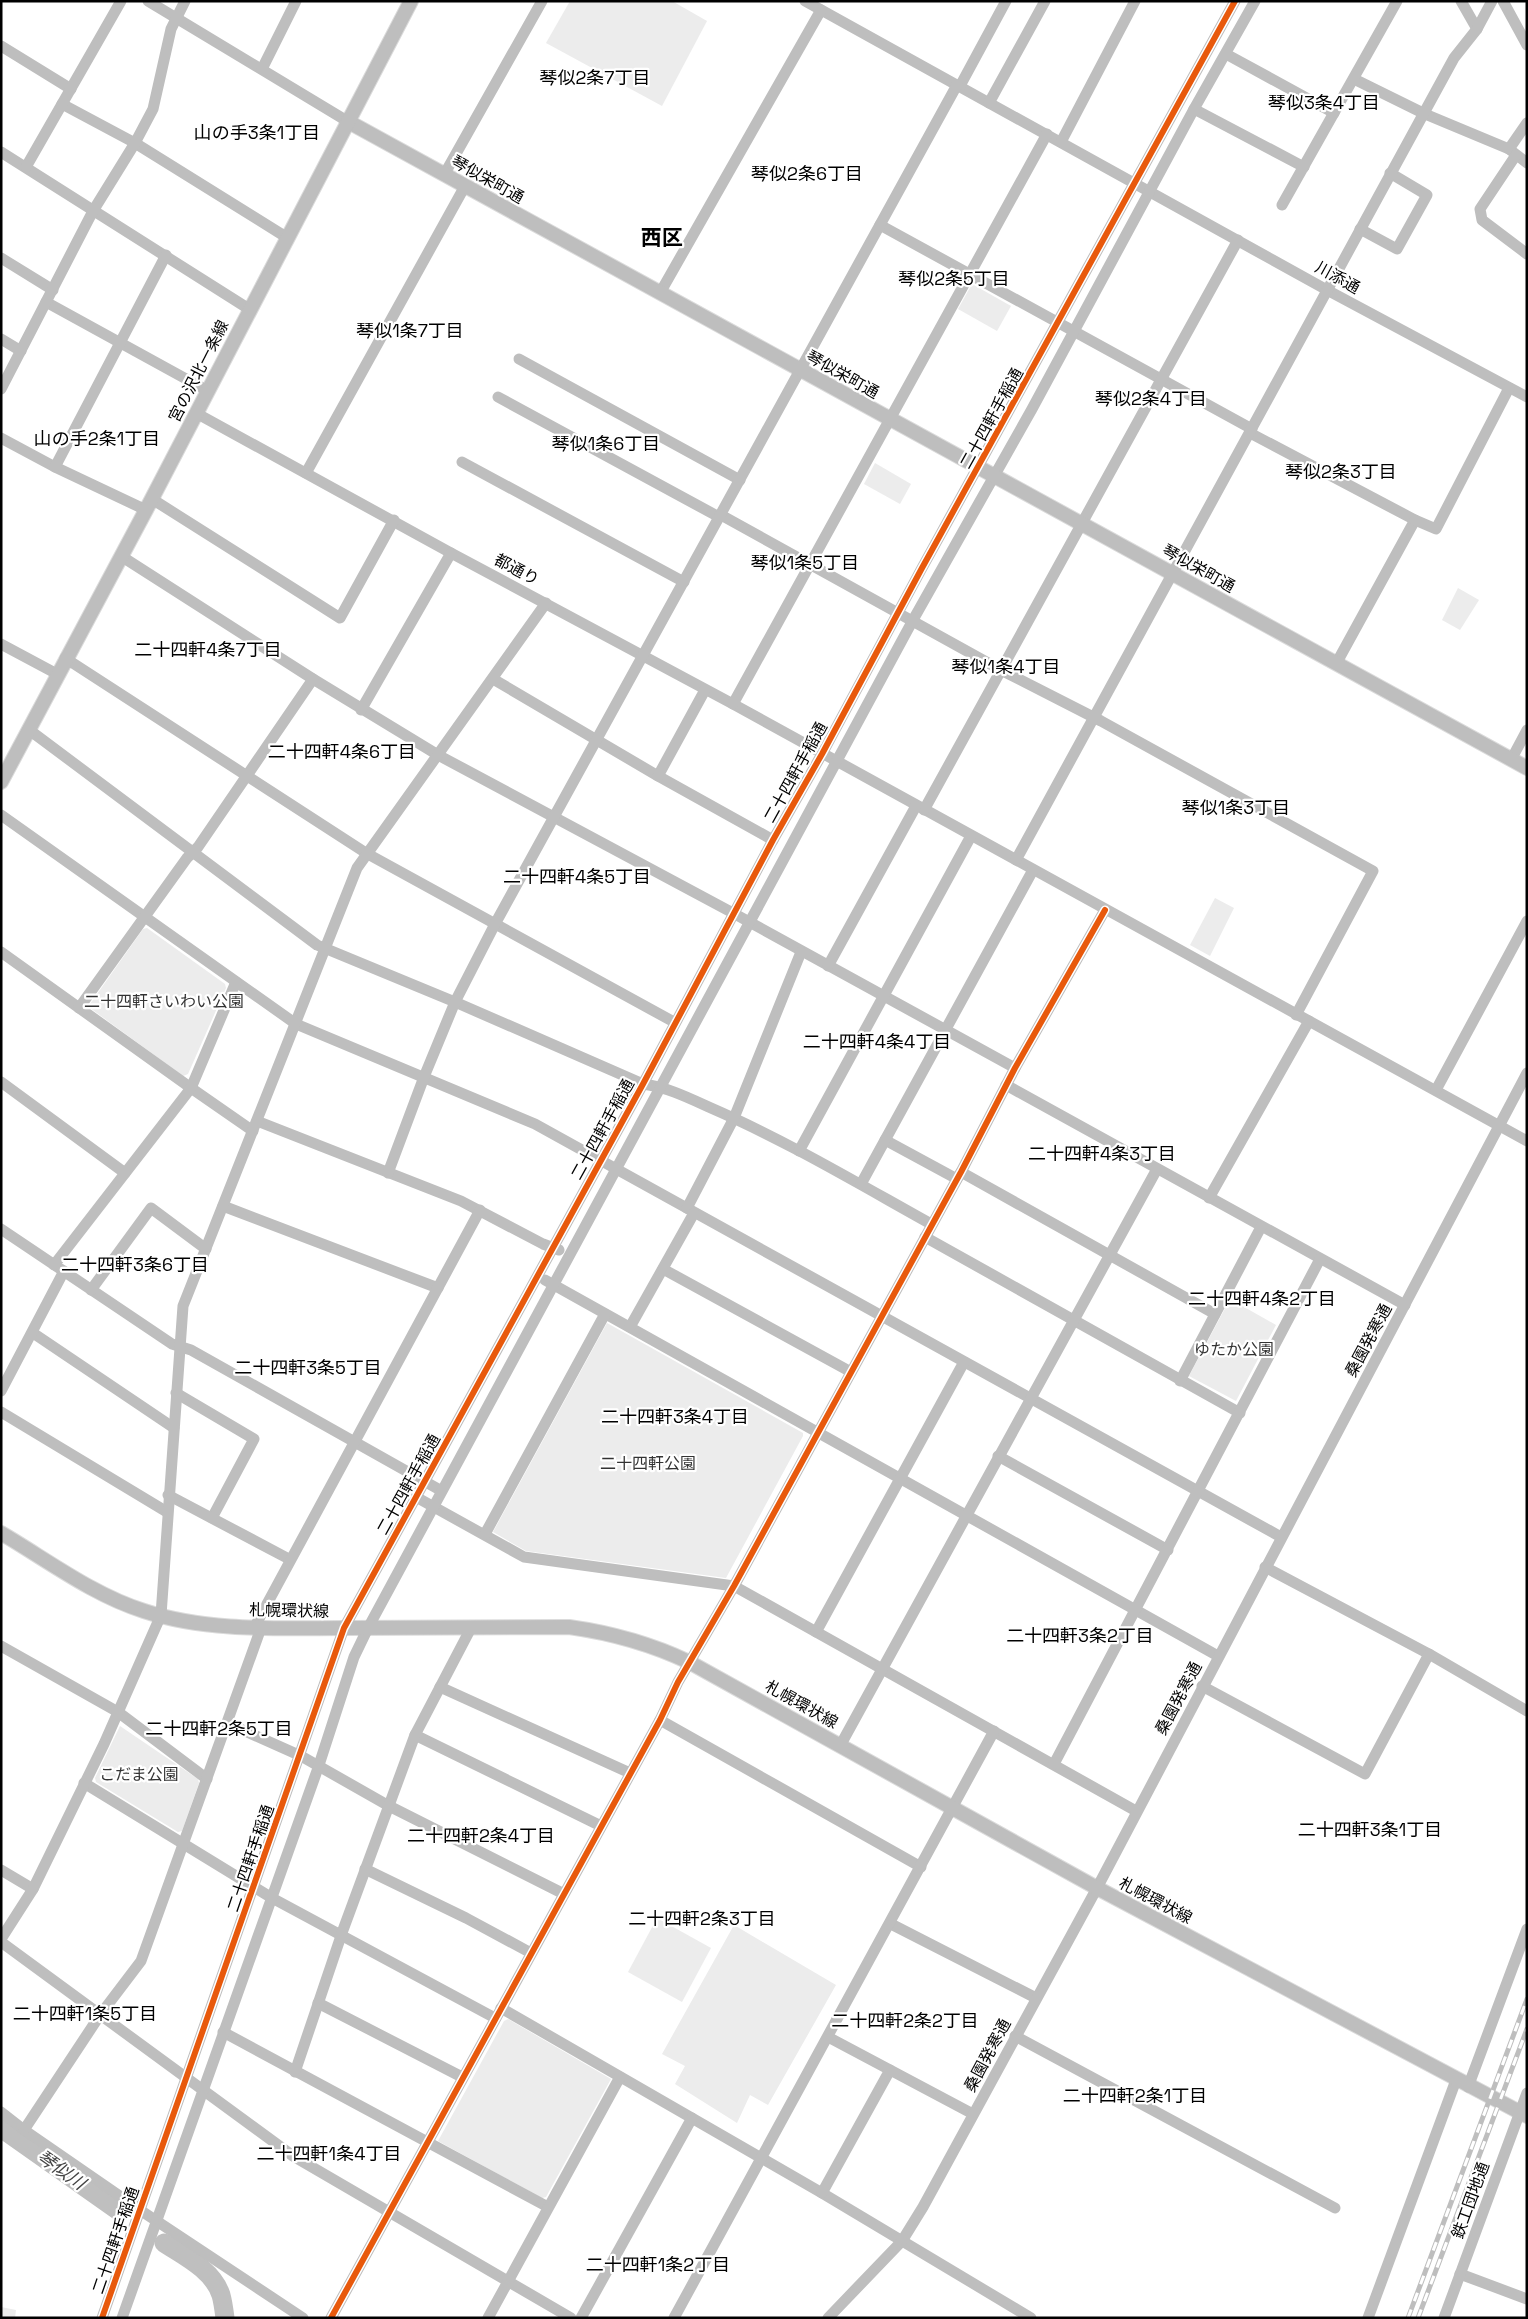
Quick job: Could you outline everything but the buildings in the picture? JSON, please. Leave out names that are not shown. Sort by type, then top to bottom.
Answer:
[{"type":"main road","name":"宮の沢北一条線","points":[[2,780],[149,504],[286,237],[411,1]]},
{"type":"main road","name":"琴似栄町通","points":[[347,121],[1527,768]]},
{"type":"main road","name":"札幌環状線","points":[[1,1533],[98,1591],[144,1612],[194,1622],[258,1628],[569,1627],[601,1632],[650,1645],[689,1662],[1097,1888],[1523,2114]]},
{"type":"street","points":[[26,167],[121,1]]},
{"type":"street","name":"琴似栄町通","points":[[148,1],[347,121]]},
{"type":"street","points":[[1,389],[93,211],[135,143],[152,109],[171,29],[185,1]]},
{"type":"street","points":[[262,69],[296,1]]},
{"type":"street","points":[[444,175],[542,1]]},
{"type":"street","name":"川添通","points":[[805,1],[1327,290],[1509,388],[1525,392]]},
{"type":"street","points":[[388,1173],[455,1002],[495,924],[880,225],[1006,1]]},
{"type":"street","points":[[989,103],[1046,1]]},
{"type":"street","points":[[1061,142],[1135,1]]},
{"type":"street","name":"二十四軒手稲通","points":[[102,2318],[301,1756],[344,1628],[643,1084],[733,913],[1235,1]]},
{"type":"street","name":"二十四軒手稲通","points":[[122,2318],[155,2220],[204,2090],[318,1768],[354,1657],[368,1628],[440,1490],[913,620],[993,475],[1032,409],[1194,109],[1255,1]]},
{"type":"street","points":[[1282,205],[1397,1]]},
{"type":"street","points":[[1461,1],[1477,29]]},
{"type":"street","points":[[1016,860],[1390,173],[1425,114],[1454,58],[1477,29],[1492,1]]},
{"type":"street","points":[[1503,1],[1527,45]]},
{"type":"street","points":[[660,293],[821,10]]},
{"type":"street","points":[[1,46],[71,89]]},
{"type":"street","points":[[1226,54],[1334,113]]},
{"type":"street","points":[[1354,79],[1425,114],[1512,152],[1527,163]]},
{"type":"street","points":[[62,104],[135,143],[286,237]]},
{"type":"street","points":[[1194,109],[1304,167]]},
{"type":"street","points":[[1527,123],[1480,209],[1482,220],[1527,254]]},
{"type":"street","points":[[734,704],[1047,134]]},
{"type":"street","points":[[1,152],[249,309]]},
{"type":"street","points":[[1360,228],[1397,249],[1427,195],[1390,173]]},
{"type":"street","points":[[306,472],[465,186]]},
{"type":"street","points":[[880,225],[1161,378],[1251,431],[1415,520],[1436,529],[1509,388]]},
{"type":"street","points":[[828,966],[1001,670],[1238,240]]},
{"type":"street","points":[[56,467],[119,342],[166,255]]},
{"type":"street","points":[[1,258],[52,290]]},
{"type":"street","points":[[46,302],[208,391]]},
{"type":"street","points":[[1,338],[21,350]]},
{"type":"street","points":[[519,359],[740,480]]},
{"type":"street","points":[[498,397],[811,564],[1001,670],[1093,718],[1373,871],[1296,1015]]},
{"type":"street","name":"都通り","points":[[196,413],[451,553],[734,704],[836,762],[1527,1141]]},
{"type":"street","points":[[1,438],[56,467],[149,504],[340,618],[394,520]]},
{"type":"street","points":[[462,462],[684,582]]},
{"type":"street","points":[[1336,664],[1415,520]]},
{"type":"street","points":[[361,710],[451,553]]},
{"type":"street","points":[[121,556],[313,680],[438,755],[733,913],[1015,1068]]},
{"type":"street","points":[[546,603],[357,868],[183,1306],[168,1495],[161,1615],[118,1712],[33,1889],[1,1940],[293,2156],[571,2318]]},
{"type":"street","points":[[1,644],[57,674]]},
{"type":"street","points":[[66,658],[366,853],[674,1022]]},
{"type":"street","points":[[493,678],[658,776],[773,840]]},
{"type":"street","points":[[79,1008],[144,916],[192,852],[198,847],[313,680]]},
{"type":"street","points":[[658,776],[705,690]]},
{"type":"street","points":[[28,729],[317,945],[455,1002],[643,1084],[660,1086],[734,1118],[861,1184],[931,1224]]},
{"type":"street","points":[[1511,760],[1527,730]]},
{"type":"street","points":[[1,815],[296,1024],[535,1124],[1281,1537]]},
{"type":"street","points":[[799,1151],[971,836]]},
{"type":"street","points":[[861,1184],[1033,870]]},
{"type":"street","points":[[330,2318],[660,1720],[689,1662],[734,1586],[959,1176],[1015,1068],[1105,910]]},
{"type":"street","points":[[1436,1090],[1527,921]]},
{"type":"street","points":[[1,952],[190,1088],[255,1126],[388,1173],[480,1210],[543,1244],[554,1247],[568,1255]]},
{"type":"street","points":[[630,1327],[663,1269],[734,1118],[801,952]]},
{"type":"street","points":[[54,1265],[190,1088],[236,982]]},
{"type":"street","points":[[1209,1198],[1309,1021]]},
{"type":"street","name":"桑園発寒通","points":[[828,2318],[902,2241],[1097,1888],[1527,1073]]},
{"type":"street","points":[[1,1082],[125,1173]]},
{"type":"street","points":[[1006,1085],[1405,1305]]},
{"type":"street","points":[[885,1140],[959,1176],[1109,1255],[1215,1314]]},
{"type":"street","points":[[840,1746],[1072,1320],[1157,1169]]},
{"type":"street","points":[[223,1206],[438,1288]]},
{"type":"street","points":[[91,1290],[151,1208],[206,1249]]},
{"type":"street","points":[[24,2130],[100,2015],[142,1960],[228,1723],[258,1628],[289,1559],[480,1210]]},
{"type":"street","points":[[1180,1381],[1261,1227]]},
{"type":"street","points":[[1,1229],[172,1344],[191,1350],[440,1490]]},
{"type":"street","points":[[925,1238],[1240,1413]]},
{"type":"street","points":[[1054,1764],[1199,1492],[1320,1259]]},
{"type":"street","points":[[663,1269],[850,1372]]},
{"type":"street","points":[[1,1391],[64,1271]]},
{"type":"street","points":[[538,1276],[1218,1656]]},
{"type":"street","points":[[485,1534],[605,1314]]},
{"type":"street","points":[[33,1333],[174,1428]]},
{"type":"street","points":[[816,1632],[964,1362]]},
{"type":"street","points":[[176,1393],[254,1439],[212,1518]]},
{"type":"street","points":[[1,1412],[167,1512]]},
{"type":"street","points":[[998,1456],[1168,1550]]},
{"type":"street","points":[[168,1495],[289,1559]]},
{"type":"street","points":[[416,1496],[524,1557],[734,1586],[1136,1811]]},
{"type":"street","points":[[1265,1567],[1429,1654],[1527,1710]]},
{"type":"street","points":[[295,2072],[341,1936],[415,1734],[472,1628]]},
{"type":"street","points":[[2,1648],[118,1712],[207,1779]]},
{"type":"street","points":[[1202,1686],[1365,1774],[1429,1654]]},
{"type":"street","points":[[440,1687],[630,1773]]},
{"type":"street","points":[[660,1720],[921,1867]]},
{"type":"street","points":[[228,1723],[301,1756],[318,1768],[389,1806],[564,1894]]},
{"type":"street","points":[[674,2318],[891,1924],[994,1731]]},
{"type":"street","points":[[415,1734],[601,1826]]},
{"type":"street","points":[[84,1783],[254,1888],[341,1936],[498,2013],[620,2076],[1032,2318]]},
{"type":"street","points":[[366,1869],[466,1918],[531,1953]]},
{"type":"street","points":[[1,1870],[33,1889]]},
{"type":"street","points":[[891,1924],[1036,1998]]},
{"type":"street","points":[[1368,2318],[1462,2083],[1527,1929]]},
{"type":"street","points":[[318,2003],[462,2077]]},
{"type":"street","points":[[223,2032],[548,2208]]},
{"type":"street","points":[[1015,2036],[1335,2208]]},
{"type":"street","points":[[828,2037],[973,2114]]},
{"type":"street","points":[[822,2193],[890,2070]]},
{"type":"street","points":[[488,2318],[620,2076]]},
{"type":"street","name":"鉄工団地通","points":[[1444,2318],[1523,2114],[1527,2093]]},
{"type":"street","points":[[1,2112],[140,2210],[303,2318]]},
{"type":"street","points":[[581,2318],[692,2118]]},
{"type":"street","points":[[1460,2274],[1527,2299]]},
{"type":"green space","points":[[570,1],[672,1],[707,21],[662,106],[546,43]]},
{"type":"green space","points":[[972,284],[1011,306],[997,331],[958,309]]},
{"type":"green space","points":[[875,463],[911,484],[900,504],[864,484]]},
{"type":"green space","points":[[1458,588],[1479,600],[1460,630],[1442,620]]},
{"type":"green space","points":[[1215,898],[1234,908],[1210,956],[1190,945]]},
{"type":"green space","name":"二十四軒さいわい公園","points":[[147,928],[225,984],[226,988],[188,1074],[183,1076],[90,1008],[90,1004],[143,929]]},
{"type":"green space","name":"ゆたか公園","points":[[1230,1299],[1276,1325],[1236,1401],[1189,1376]]},
{"type":"green space","name":"二十四軒公園","points":[[607,1323],[803,1433],[726,1578],[526,1551],[493,1532]]},
{"type":"green space","name":"こだま公園","points":[[120,1726],[198,1779],[199,1783],[182,1831],[178,1832],[96,1782],[95,1778]]},
{"type":"green space","points":[[657,1918],[711,1948],[682,2002],[628,1972]]},
{"type":"green space","points":[[734,1925],[836,1985],[768,2105],[750,2095],[737,2123],[675,2084],[685,2066],[662,2054]]},
{"type":"green space","points":[[508,2019],[611,2079],[546,2197],[542,2198],[438,2141],[504,2021]]},
{"type":"green space","points":[[1,2307],[16,2310],[15,2318],[1,2318]]},
{"type":"waterway","name":"琴似川","points":[[1,2128],[120,2212]]},
{"type":"waterway","name":"琴似川","points":[[164,2243],[197,2264],[212,2278],[221,2295],[225,2318]]},
{"type":"railway","points":[[1408,2318],[1527,1999]]},
{"type":"railway","points":[[1418,2318],[1527,2029]]},
{"type":"cycle path","points":[[102,2318],[344,1628],[643,1084],[773,840],[1235,1]]},
{"type":"cycle path","points":[[331,2318],[660,1720],[678,1682],[734,1586],[961,1172],[1015,1068],[1105,910]]},
{"type":"district","name":"琴似2条7丁目","points":[[595,78]]},
{"type":"district","name":"琴似3条4丁目","points":[[1324,103]]},
{"type":"district","name":"山の手3条1丁目","points":[[257,133]]},
{"type":"district","name":"琴似2条6丁目","points":[[807,174]]},
{"type":"district","name":"西区","points":[[662,238]]},
{"type":"district","name":"琴似2条5丁目","points":[[954,279]]},
{"type":"district","name":"琴似1条7丁目","points":[[410,331]]},
{"type":"district","name":"琴似2条4丁目","points":[[1151,399]]},
{"type":"district","name":"山の手2条1丁目","points":[[97,439]]},
{"type":"district","name":"琴似1条6丁目","points":[[606,444]]},
{"type":"district","name":"琴似2条3丁目","points":[[1341,472]]},
{"type":"district","name":"琴似1条5丁目","points":[[805,563]]},
{"type":"district","name":"二十四軒4条7丁目","points":[[208,650]]},
{"type":"district","name":"琴似1条4丁目","points":[[1006,667]]},
{"type":"district","name":"二十四軒4条6丁目","points":[[342,752]]},
{"type":"district","name":"琴似1条3丁目","points":[[1236,808]]},
{"type":"district","name":"二十四軒4条5丁目","points":[[577,877]]},
{"type":"district","name":"二十四軒4条4丁目","points":[[877,1042]]},
{"type":"district","name":"二十四軒4条3丁目","points":[[1102,1154]]},
{"type":"district","name":"二十四軒3条6丁目","points":[[135,1265]]},
{"type":"district","name":"二十四軒4条2丁目","points":[[1262,1299]]},
{"type":"district","name":"二十四軒3条5丁目","points":[[308,1368]]},
{"type":"district","name":"二十四軒3条4丁目","points":[[675,1417]]},
{"type":"district","name":"二十四軒3条2丁目","points":[[1080,1636]]},
{"type":"district","name":"二十四軒2条5丁目","points":[[219,1729]]},
{"type":"district","name":"二十四軒3条1丁目","points":[[1370,1830]]},
{"type":"district","name":"二十四軒2条4丁目","points":[[481,1836]]},
{"type":"district","name":"二十四軒2条3丁目","points":[[702,1919]]},
{"type":"district","name":"二十四軒1条5丁目","points":[[85,2014]]},
{"type":"district","name":"二十四軒2条2丁目","points":[[905,2021]]},
{"type":"district","name":"二十四軒2条1丁目","points":[[1135,2096]]},
{"type":"district","name":"二十四軒1条4丁目","points":[[329,2154]]},
{"type":"district","name":"二十四軒1条2丁目","points":[[658,2265]]}]
